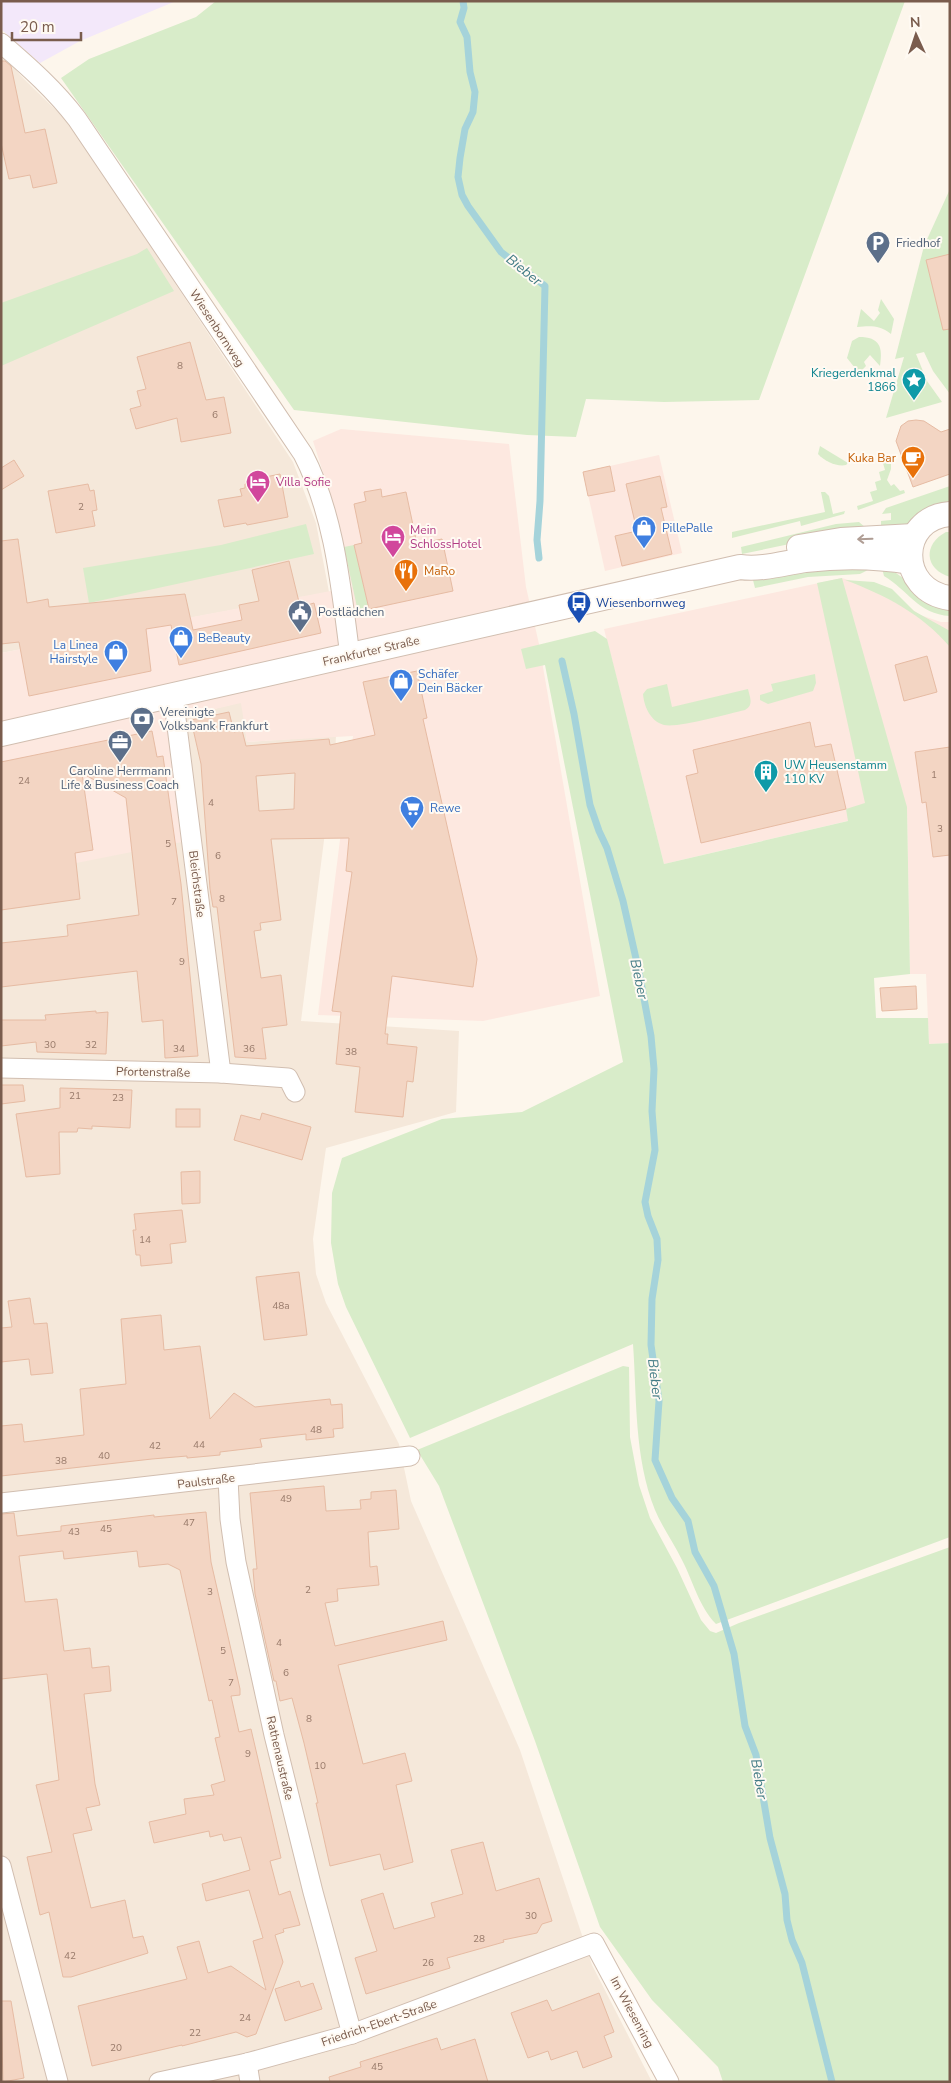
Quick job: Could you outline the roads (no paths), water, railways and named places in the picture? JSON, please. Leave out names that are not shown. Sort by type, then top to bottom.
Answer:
[{"type":"street","name":"Wiesenbornweg","points":[[1,43],[42,78],[62,98],[78,119],[303,454],[322,498],[337,565],[350,656]]},
{"type":"street","points":[[950,514],[937,516],[927,521],[914,536],[910,546],[910,562],[918,582],[934,594],[950,598]]},
{"type":"street","name":"Frankfurter Straße","points":[[740,567],[751,557],[817,543],[914,536]]},
{"type":"street","name":"Frankfurter Straße","points":[[1,734],[740,567],[754,569],[808,560],[854,557],[910,562]]},
{"type":"street","name":"Bleichstraße","points":[[173,694],[221,1073]]},
{"type":"street","name":"Pfortenstraße","points":[[1,1068],[221,1073],[288,1078],[296,1092]]},
{"type":"street","name":"Paulstraße","points":[[1,1503],[410,1456]]},
{"type":"street","name":"Rathenaustraße","points":[[228,1478],[232,1540],[249,1620],[313,1892],[352,2034]]},
{"type":"street","points":[[1,1866],[58,2082]]},
{"type":"street","name":"Friedrich-Ebert-Straße","points":[[159,2082],[249,2072],[594,1943]]},
{"type":"street","name":"Im Wiesenring","points":[[594,1943],[669,2082]]},
{"type":"waterway","name":"Bieber","points":[[463,1],[464,8],[460,22],[467,37],[470,72],[475,92],[473,112],[465,129],[460,158],[458,177],[462,195],[501,252],[545,286],[540,501],[537,540],[539,558]]},
{"type":"waterway","name":"Bieber","points":[[562,661],[574,714],[590,805],[607,848],[623,901],[651,1036],[654,1069],[652,1111],[655,1150],[645,1202],[657,1239],[658,1260],[652,1299],[651,1345],[659,1401],[655,1460],[672,1498],[688,1521],[695,1552],[714,1586],[734,1654],[745,1726],[756,1755],[770,1838],[785,1894],[787,1920],[792,1940],[802,1963],[832,2082]]},
{"type":"place","name":"Friedhof","points":[[878,264]]},
{"type":"place","name":"Kriegerdenkmal 1866","points":[[914,401]]},
{"type":"place","name":"Kuka Bar","points":[[913,479]]},
{"type":"place","name":"Villa Sofie","points":[[258,503]]},
{"type":"place","name":"PillePalle","points":[[644,549]]},
{"type":"place","name":"Mein SchlossHotel","points":[[393,558]]},
{"type":"place","name":"MaRo","points":[[406,592]]},
{"type":"place","name":"Wiesenbornweg","points":[[579,624]]},
{"type":"place","name":"Postlädchen","points":[[300,633]]},
{"type":"place","name":"BeBeauty","points":[[181,659]]},
{"type":"place","name":"La Linea Hairstyle","points":[[116,673]]},
{"type":"place","name":"Schäfer Dein Bäcker","points":[[401,702]]},
{"type":"place","name":"Vereinigte Volksbank Frankfurt","points":[[142,740]]},
{"type":"place","name":"Caroline Herrmann Life & Business Coach","points":[[120,763]]},
{"type":"place","name":"UW Heusenstamm 110 KV","points":[[766,793]]},
{"type":"place","name":"Rewe","points":[[412,829]]}]
